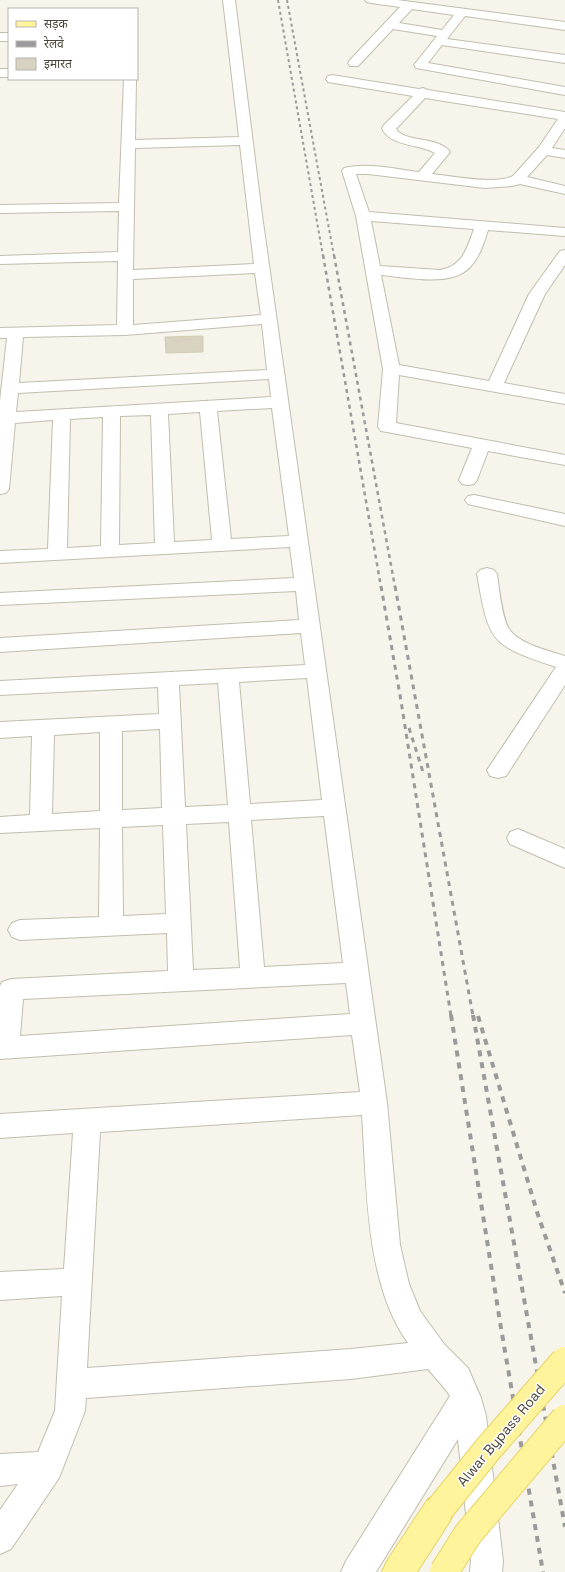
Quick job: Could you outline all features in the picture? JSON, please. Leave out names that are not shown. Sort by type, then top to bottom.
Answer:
[{"type":"main road","name":"Alwar Bypass Road","points":[[398,1572],[439,1510],[488,1449],[565,1361]]},
{"type":"main road","points":[[444,1572],[473,1528],[565,1419]]},
{"type":"street","points":[[229,0],[262,268],[364,1024],[374,1103],[388,1253],[396,1284],[409,1320],[434,1354],[457,1379],[466,1398],[471,1416],[487,1561],[486,1572]]},
{"type":"street","points":[[371,0],[565,26]]},
{"type":"street","points":[[400,89],[442,38],[460,12],[466,0]]},
{"type":"street","points":[[354,63],[409,5]]},
{"type":"street","points":[[390,25],[442,38],[565,60]]},
{"type":"street","points":[[420,65],[565,90]]},
{"type":"street","points":[[332,79],[423,92],[565,117],[544,150],[518,179],[512,182],[494,185],[368,170],[349,171],[363,216],[391,369],[387,427],[482,444],[564,455]]},
{"type":"street","points":[[125,330],[126,207],[130,80]]},
{"type":"street","points":[[423,92],[389,128],[388,131],[390,134],[433,146],[444,152],[423,176]]},
{"type":"street","points":[[128,144],[246,141]]},
{"type":"street","points":[[544,150],[565,154]]},
{"type":"street","points":[[518,179],[565,190]]},
{"type":"street","points":[[0,209],[126,207]]},
{"type":"street","points":[[363,216],[565,232]]},
{"type":"street","points":[[372,270],[440,275],[451,274],[458,271],[468,261],[483,225]]},
{"type":"street","points":[[494,387],[531,305],[540,289],[565,255]]},
{"type":"street","points":[[0,260],[126,256]]},
{"type":"street","points":[[126,275],[262,268]]},
{"type":"street","points":[[0,489],[7,418],[7,333],[125,330],[269,319]]},
{"type":"street","points":[[391,369],[565,399]]},
{"type":"street","points":[[7,383],[277,374]]},
{"type":"street","points":[[7,418],[280,402]]},
{"type":"street","points":[[208,406],[222,545]]},
{"type":"street","points":[[159,409],[166,548]]},
{"type":"street","points":[[110,551],[112,412]]},
{"type":"street","points":[[57,554],[62,415]]},
{"type":"street","points":[[468,480],[482,444]]},
{"type":"street","points":[[474,500],[565,520]]},
{"type":"street","points":[[0,557],[299,541]]},
{"type":"street","points":[[486,574],[499,630],[506,639],[523,648],[565,663]]},
{"type":"street","points":[[0,599],[305,584]]},
{"type":"street","points":[[0,645],[310,626]]},
{"type":"street","points":[[498,770],[565,669]]},
{"type":"street","points":[[0,688],[316,671]]},
{"type":"street","points":[[228,676],[253,977]]},
{"type":"street","points":[[168,679],[181,980]]},
{"type":"street","points":[[0,730],[170,721]]},
{"type":"street","points":[[111,724],[111,925]]},
{"type":"street","points":[[41,822],[43,728]]},
{"type":"street","points":[[0,825],[111,818],[239,814],[335,807]]},
{"type":"street","points":[[518,838],[565,860]]},
{"type":"street","points":[[20,930],[179,923]]},
{"type":"street","points":[[357,972],[11,989],[3,1048],[364,1024]]},
{"type":"street","points":[[0,1126],[374,1103]]},
{"type":"street","points":[[0,1538],[48,1466],[70,1411],[87,1121]]},
{"type":"street","points":[[0,1286],[78,1282]]},
{"type":"street","points":[[71,1384],[351,1364],[434,1354]]},
{"type":"street","points":[[357,1572],[466,1398]]},
{"type":"street","points":[[0,1470],[48,1466]]},
{"type":"building","points":[[203,336],[203,352],[166,353],[165,337]]},
{"type":"railway","points":[[278,0],[323,256]]},
{"type":"railway","points":[[287,0],[334,256]]},
{"type":"railway","points":[[323,255],[381,587]]},
{"type":"railway","points":[[334,255],[395,587]]},
{"type":"railway","points":[[381,586],[401,701],[451,1016]]},
{"type":"railway","points":[[395,586],[473,1016]]},
{"type":"railway","points":[[409,728],[423,772]]},
{"type":"railway","points":[[451,1015],[501,1328],[543,1572]]},
{"type":"railway","points":[[473,1015],[565,1527]]},
{"type":"railway","points":[[478,1016],[538,1215],[565,1293]]}]
